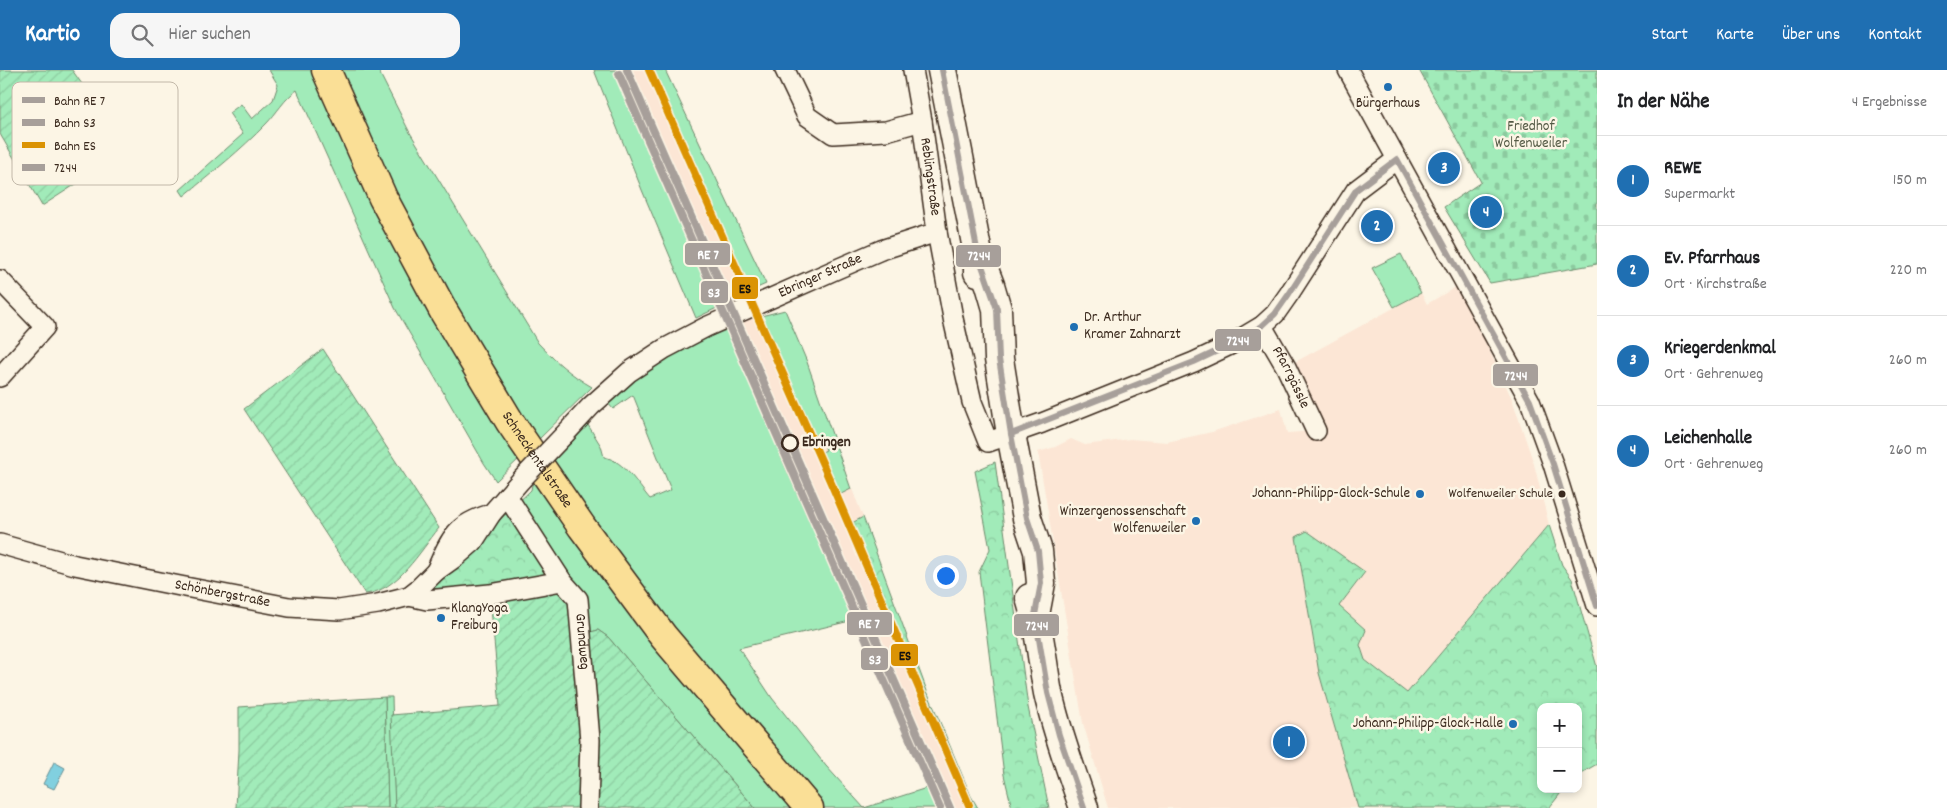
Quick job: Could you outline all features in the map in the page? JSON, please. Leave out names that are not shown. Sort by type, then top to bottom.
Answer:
[{"type":"main road","name":"Schneckentalstraße","points":[[326,70],[383,198],[444,312],[510,422],[582,527],[663,636],[809,808]]},
{"type":"main road","points":[[942,70],[978,254],[980,313],[987,336],[999,359],[1027,518],[1038,551],[1041,583],[1035,615],[1042,662],[1053,714],[1084,808]]},
{"type":"street","name":"Reblingstraße","points":[[785,70],[807,116],[832,134],[886,131],[922,121]]},
{"type":"street","name":"Reblingstraße","points":[[913,70],[937,232]]},
{"type":"street","points":[[1348,70],[1530,401],[1553,464],[1597,606]]},
{"type":"street","points":[[937,232],[954,324],[972,402],[988,442],[1194,362],[1230,345],[1262,326],[1275,314],[1289,294],[1356,190],[1397,159]]},
{"type":"street","name":"Ebringer Straße","points":[[522,479],[591,406],[629,372],[664,349],[706,327],[881,250],[937,232]]},
{"type":"street","points":[[0,280],[45,327],[0,377]]},
{"type":"street","name":"Pfarrgässle","points":[[1262,326],[1286,367],[1316,431]]},
{"type":"street","name":"Schönbergstraße","points":[[0,544],[75,565],[289,607],[339,610],[378,604],[409,596],[436,571],[447,544],[459,530],[473,519],[491,514],[522,479]]},
{"type":"street","name":"Grundweg","points":[[507,496],[562,581],[578,599],[590,740],[588,808]]},
{"type":"street","points":[[409,596],[427,600],[490,594],[562,581]]},
{"type":"shaded area","points":[[621,70],[654,70],[816,443],[822,440],[826,450],[821,453],[839,494],[852,489],[863,517],[852,523],[971,808],[942,808],[817,528],[815,524],[811,525],[806,515],[781,457],[786,454],[663,172]]},
{"type":"shaded area","points":[[1459,285],[1512,399],[1534,464],[1549,525],[1407,693],[1365,660],[1360,645],[1366,630],[1339,606],[1365,572],[1296,537],[1319,673],[1358,808],[1108,808],[1083,723],[1038,452],[1055,447],[1071,439],[1085,445],[1130,439],[1167,442],[1212,432],[1281,409],[1287,433],[1316,431],[1286,367],[1421,293],[1427,304]]},
{"type":"green space","points":[[0,70],[72,70],[81,82],[12,82],[12,155],[0,134]]},
{"type":"green space","points":[[269,70],[318,70],[522,456],[496,481],[395,308],[297,90],[256,134],[226,161],[184,196],[180,190],[243,134],[229,113],[241,104],[252,119],[273,100],[278,85]]},
{"type":"green space","points":[[335,70],[378,70],[409,131],[538,343],[563,367],[592,387],[536,442],[515,411],[418,240]]},
{"type":"green space","points":[[594,70],[621,70],[721,306],[696,318],[642,190]]},
{"type":"green space","points":[[654,70],[665,70],[766,284],[750,291]]},
{"type":"green space","name":"Friedhof Wolfenweiler","points":[[1419,70],[1597,70],[1597,264],[1490,283],[1444,207],[1481,182]]},
{"type":"green space","points":[[30,185],[75,185],[42,206]]},
{"type":"green space","points":[[1401,254],[1421,293],[1394,307],[1372,268]]},
{"type":"green space","points":[[785,310],[807,362],[851,489],[839,495],[820,453],[826,450],[822,440],[816,443],[761,316]]},
{"type":"green space","points":[[731,328],[787,454],[781,457],[811,525],[815,523],[862,629],[854,620],[739,648],[772,698],[826,766],[864,808],[823,808],[682,642],[551,464],[588,425],[601,446],[604,457],[611,459],[624,468],[650,499],[671,490],[633,395],[613,409],[607,402],[631,380],[669,354]]},
{"type":"green space","points":[[323,349],[439,528],[398,578],[388,586],[365,594],[244,409]]},
{"type":"green space","points":[[995,462],[1028,707],[1049,808],[1012,808],[1004,775],[979,572],[990,549],[975,471]]},
{"type":"green space","points":[[537,479],[800,808],[755,808],[608,637],[598,630],[591,632],[599,745],[511,509],[531,490],[532,485]]},
{"type":"green space","points":[[511,509],[550,576],[435,594],[433,588],[437,581]]},
{"type":"green space","points":[[863,517],[927,691],[971,796],[978,808],[971,808],[852,523]]},
{"type":"green space","points":[[1549,525],[1562,565],[1572,579],[1597,667],[1597,764],[1582,773],[1582,703],[1537,703],[1537,793],[1561,793],[1549,808],[1358,808],[1319,673],[1296,537],[1307,531],[1365,572],[1339,606],[1366,630],[1360,645],[1365,660],[1407,693]]},
{"type":"green space","points":[[558,585],[573,608],[583,704],[583,808],[395,808],[391,715],[500,706],[490,597]]},
{"type":"green space","points":[[598,630],[608,637],[755,808],[595,808],[599,745],[591,632]]},
{"type":"green space","points":[[385,697],[392,697],[395,808],[388,808]]},
{"type":"green space","points":[[385,697],[388,808],[236,808],[239,707]]},
{"type":"green space","points":[[933,786],[942,808],[864,808]]},
{"type":"water","points":[[54,762],[65,768],[54,789],[43,784]]},
{"type":"transit line","points":[[627,70],[950,808]]},
{"type":"transit line","name":"7244","points":[[942,70],[978,254],[997,309],[999,359],[1011,434],[1027,518],[1038,551],[1041,583],[1035,615],[1048,693],[1059,735],[1084,808]]},
{"type":"transit line","name":"7244","points":[[1011,434],[1194,362],[1230,345],[1262,326],[1275,314],[1289,294],[1356,190],[1397,159],[1530,401],[1553,464],[1597,606]]},
{"type":"rail line","name":"ES","points":[[649,70],[831,483],[969,805]]},
{"type":"rail line","name":"S3","points":[[619,74],[940,808]]},
{"type":"place","name":"Bürgerhaus","points":[[1388,87]]},
{"type":"place","name":"Kriegerdenkmal","points":[[1444,168]]},
{"type":"place","name":"Leichenhalle","points":[[1486,212]]},
{"type":"place","name":"Ev. Pfarrhaus","points":[[1377,226]]},
{"type":"place","name":"Dr. Arthur Kramer Zahnarzt","points":[[1074,327]]},
{"type":"place","name":"Ebringen","points":[[790,443]]},
{"type":"place","name":"Johann-Philipp-Glock-Schule","points":[[1420,494]]},
{"type":"place","name":"Wolfenweiler Schule","points":[[1562,494]]},
{"type":"place","name":"Winzergenossenschaft Wolfenweiler","points":[[1196,521]]},
{"type":"place","name":"KlangYoga Freiburg","points":[[441,618]]},
{"type":"place","name":"Johann-Philipp-Glock-Halle","points":[[1513,724]]},
{"type":"place","name":"REWE","points":[[1289,742]]}]
